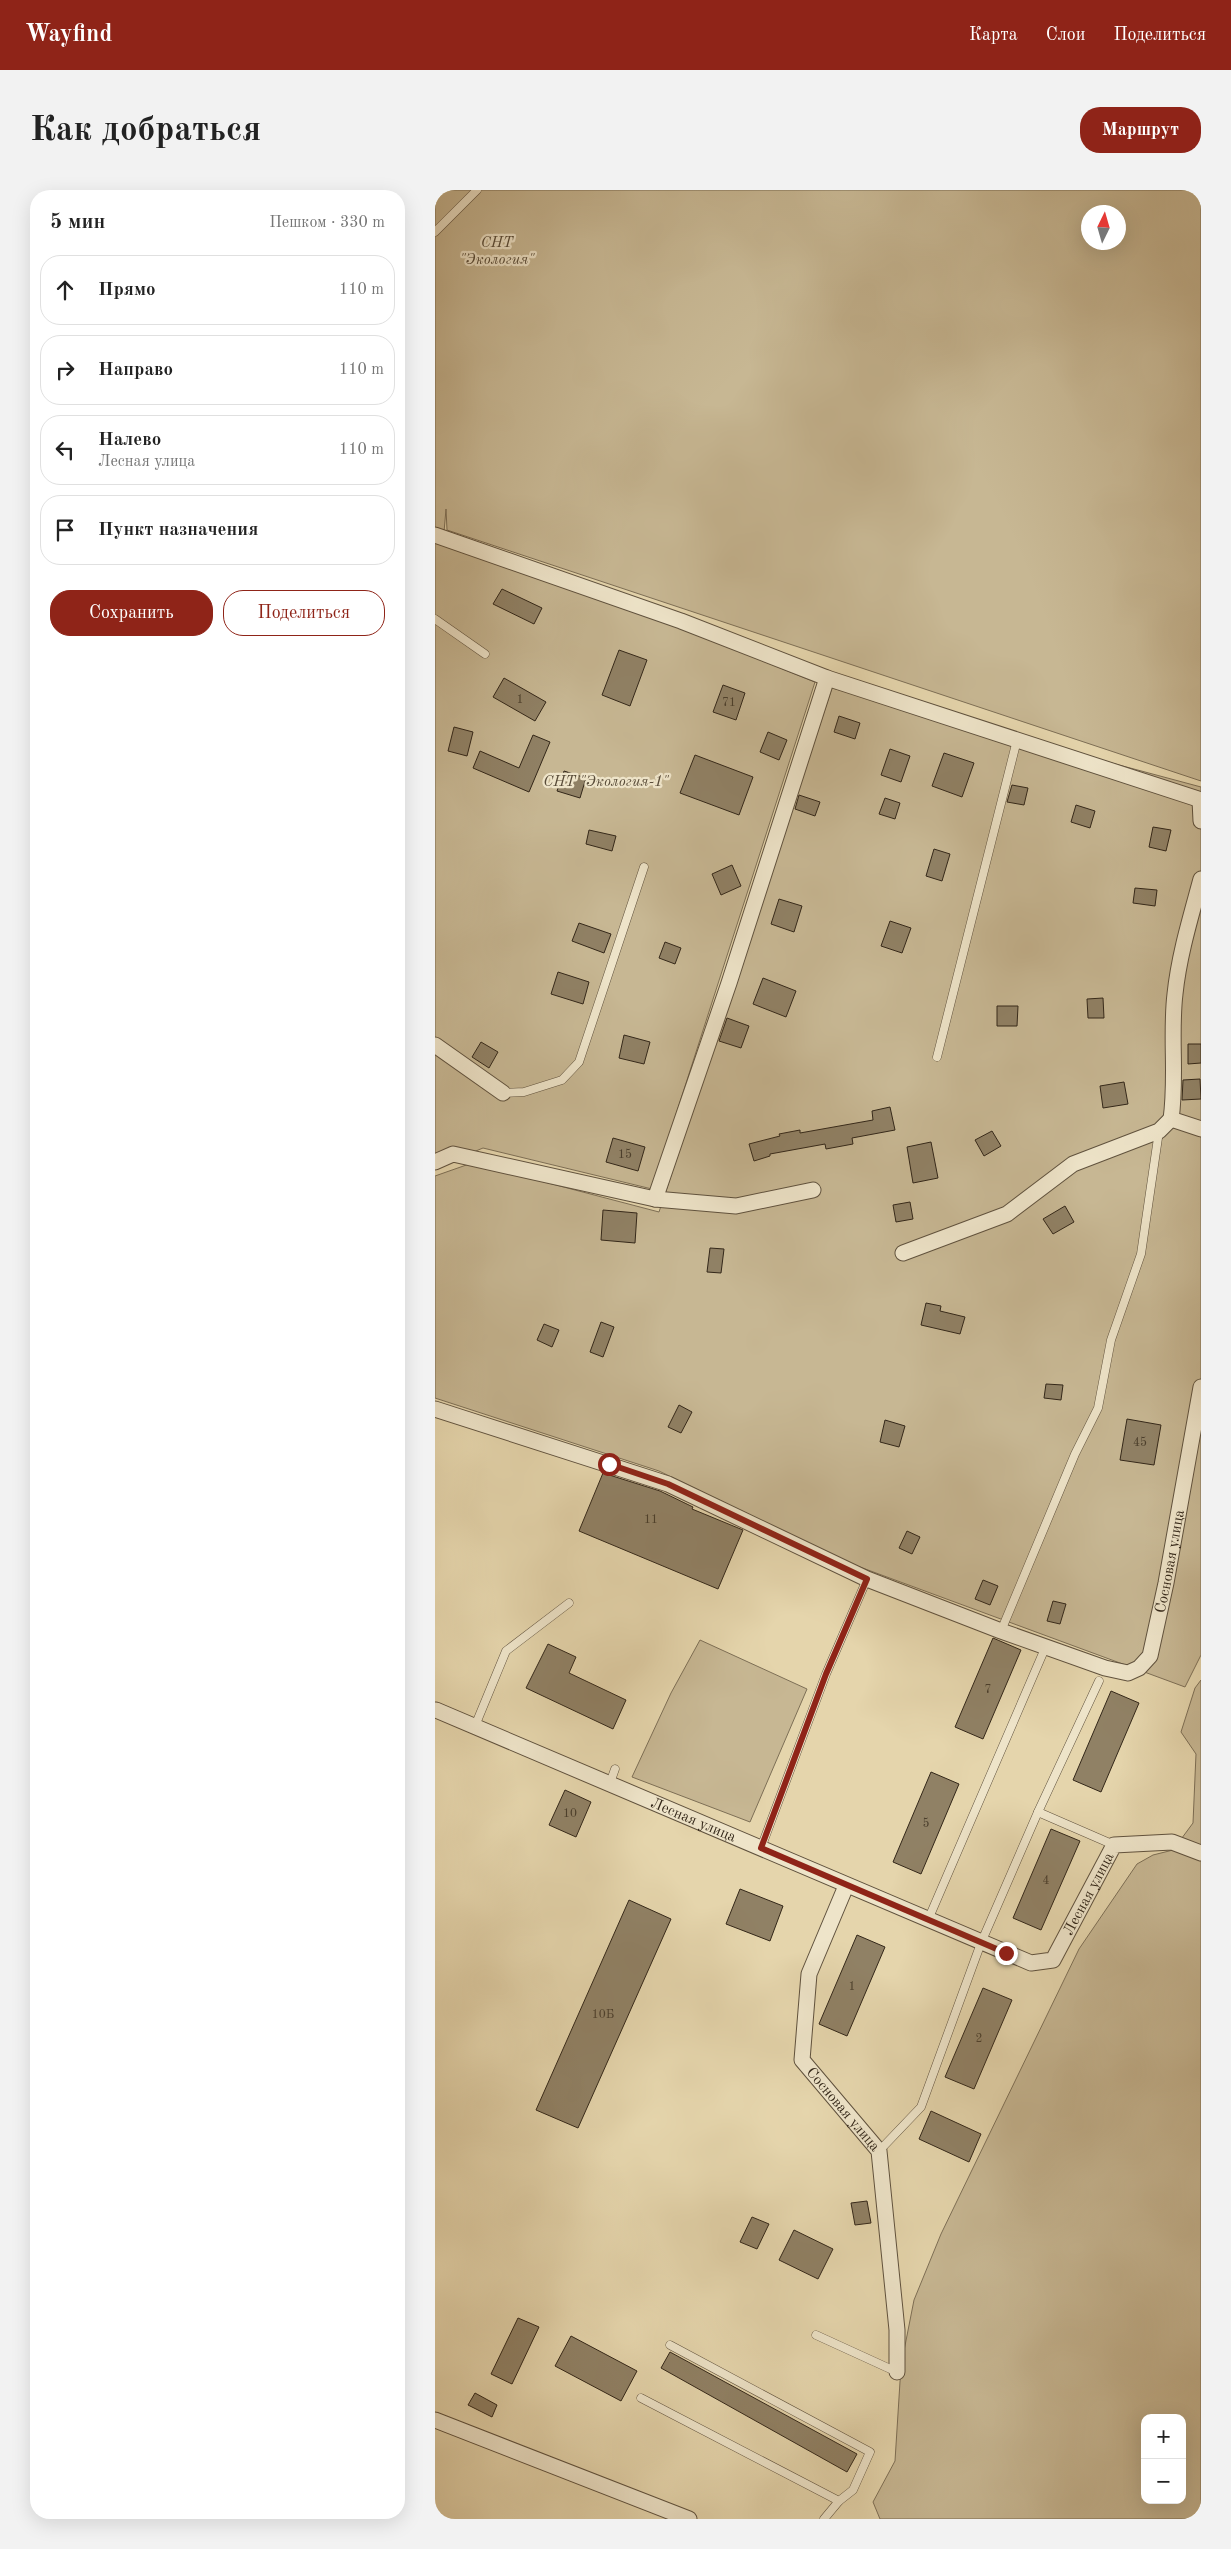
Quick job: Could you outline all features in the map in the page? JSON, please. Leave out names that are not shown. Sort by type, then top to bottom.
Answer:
[{"type":"street","points":[[435,535],[681,622],[827,678],[1201,800],[1201,821]]},
{"type":"street","points":[[655,1199],[729,983],[827,678]]},
{"type":"street","points":[[903,1253],[1007,1214],[1073,1164],[1159,1131],[1171,1119],[1174,1100],[1175,995],[1187,931],[1201,879]]},
{"type":"street","points":[[435,1045],[503,1093]]},
{"type":"street","points":[[1171,1119],[1201,1128]]},
{"type":"street","points":[[435,1162],[453,1154],[655,1199],[736,1206],[813,1190]]},
{"type":"street","name":"Сосновая улица","points":[[435,1408],[668,1484],[867,1579],[1001,1631],[1046,1646],[1102,1675],[1128,1673],[1139,1668],[1150,1656],[1167,1583],[1201,1387]]},
{"type":"street","name":"Лесная улица","points":[[435,1710],[613,1776],[761,1848],[846,1886],[1031,1963],[1053,1960],[1114,1845]]},
{"type":"street","points":[[1114,1845],[1172,1842],[1201,1853]]},
{"type":"street","name":"Сосновая улица","points":[[846,1886],[809,1974],[802,2060],[879,2150],[897,2330],[897,2372]]},
{"type":"street","points":[[435,2420],[689,2519]]},
{"type":"lane","points":[[435,232],[477,190]]},
{"type":"lane","points":[[435,620],[485,654]]},
{"type":"lane","points":[[937,1057],[1017,740]]},
{"type":"lane","points":[[503,1093],[524,1092],[562,1080],[579,1062],[644,867]]},
{"type":"lane","points":[[1001,1631],[1075,1454],[1098,1408],[1111,1340],[1141,1254],[1159,1131]]},
{"type":"lane","points":[[761,1848],[826,1674],[867,1579]]},
{"type":"lane","points":[[475,1726],[506,1652],[569,1603]]},
{"type":"lane","points":[[928,1920],[1046,1646]]},
{"type":"lane","points":[[879,2150],[921,2107],[981,1943],[1038,1812],[1102,1675]]},
{"type":"lane","points":[[1038,1812],[1114,1845]]},
{"type":"lane","points":[[816,2335],[897,2372]]},
{"type":"lane","points":[[670,2345],[870,2452],[853,2490],[824,2519]]},
{"type":"lane","points":[[641,2398],[839,2502]]},
{"type":"green space","points":[[435,190],[1201,190],[1201,781],[447,530],[446,509],[444,532],[815,682],[652,1189],[483,1148],[435,1168]]},
{"type":"green space","points":[[832,688],[1201,787],[1201,1655],[1185,1687],[849,1563],[659,1471],[435,1398],[435,1176],[472,1163],[659,1212]]},
{"type":"green space","points":[[700,1640],[807,1689],[750,1822],[632,1777],[671,1693]]},
{"type":"green space","points":[[1201,1680],[1201,2519],[880,2519],[873,2502],[895,2461],[901,2366],[914,2300],[941,2234],[1079,1949],[1137,1864],[1153,1855],[1173,1850],[1193,1823],[1196,1754],[1181,1732],[1195,1688]]},
{"type":"building","points":[[502,589],[542,608],[534,624],[493,604]]},
{"type":"building","points":[[619,650],[647,660],[630,706],[602,695]]},
{"type":"building","points":[[504,678],[546,702],[535,721],[493,697]]},
{"type":"building","points":[[723,685],[745,693],[736,720],[713,712]]},
{"type":"building","points":[[839,716],[860,723],[855,739],[834,732]]},
{"type":"building","points":[[454,727],[473,732],[467,756],[448,751]]},
{"type":"building","points":[[768,732],[787,740],[779,760],[760,752]]},
{"type":"building","points":[[533,735],[550,742],[529,792],[473,768],[480,751],[519,768]]},
{"type":"building","points":[[890,749],[910,756],[901,782],[881,775]]},
{"type":"building","points":[[944,753],[974,763],[962,797],[932,786]]},
{"type":"building","points":[[695,755],[753,777],[739,815],[680,793]]},
{"type":"building","points":[[564,771],[586,778],[580,798],[557,791]]},
{"type":"building","points":[[1012,785],[1028,788],[1024,805],[1007,802]]},
{"type":"building","points":[[799,795],[820,802],[815,816],[795,809]]},
{"type":"building","points":[[885,798],[900,803],[895,819],[879,814]]},
{"type":"building","points":[[1076,805],[1095,811],[1090,828],[1071,822]]},
{"type":"building","points":[[1153,827],[1171,830],[1166,851],[1149,847]]},
{"type":"building","points":[[589,830],[616,836],[612,851],[586,844]]},
{"type":"building","points":[[934,849],[950,854],[942,881],[926,876]]},
{"type":"building","points":[[732,865],[741,886],[721,895],[712,874]]},
{"type":"building","points":[[1135,888],[1157,890],[1155,906],[1133,903]]},
{"type":"building","points":[[779,899],[802,906],[794,932],[771,924]]},
{"type":"building","points":[[890,921],[911,928],[902,953],[881,946]]},
{"type":"building","points":[[579,923],[611,934],[604,953],[572,941]]},
{"type":"building","points":[[665,942],[681,948],[675,964],[659,958]]},
{"type":"building","points":[[558,972],[589,982],[583,1004],[551,994]]},
{"type":"building","points":[[763,978],[796,991],[786,1017],[753,1004]]},
{"type":"building","points":[[1103,998],[1104,1018],[1088,1018],[1087,999]]},
{"type":"building","points":[[997,1006],[1018,1006],[1017,1026],[997,1026]]},
{"type":"building","points":[[727,1018],[749,1026],[741,1048],[719,1041]]},
{"type":"building","points":[[624,1035],[650,1042],[644,1064],[619,1058]]},
{"type":"building","points":[[481,1042],[498,1052],[489,1068],[472,1057]]},
{"type":"building","points":[[1188,1044],[1201,1044],[1201,1063],[1188,1064]]},
{"type":"building","points":[[1200,1079],[1201,1099],[1182,1100],[1183,1080]]},
{"type":"building","points":[[1124,1082],[1128,1104],[1103,1108],[1100,1086]]},
{"type":"building","points":[[890,1107],[895,1130],[852,1138],[853,1144],[826,1149],[825,1144],[770,1154],[770,1156],[754,1161],[749,1144],[780,1136],[779,1134],[800,1130],[800,1133],[873,1120],[872,1111]]},
{"type":"building","points":[[992,1131],[1001,1146],[984,1156],[975,1140]]},
{"type":"building","points":[[613,1138],[645,1147],[638,1171],[606,1162]]},
{"type":"building","points":[[931,1142],[938,1178],[913,1183],[907,1147]]},
{"type":"building","points":[[910,1202],[913,1219],[896,1222],[893,1205]]},
{"type":"building","points":[[1065,1206],[1074,1222],[1053,1234],[1043,1219]]},
{"type":"building","points":[[603,1210],[637,1213],[635,1243],[601,1240]]},
{"type":"building","points":[[710,1248],[724,1249],[721,1273],[707,1272]]},
{"type":"building","points":[[926,1303],[941,1306],[940,1311],[965,1317],[960,1334],[921,1325]]},
{"type":"building","points":[[601,1322],[614,1327],[603,1357],[590,1352]]},
{"type":"building","points":[[544,1324],[559,1330],[552,1347],[537,1340]]},
{"type":"building","points":[[1046,1384],[1063,1385],[1061,1400],[1044,1398]]},
{"type":"building","points":[[679,1405],[692,1412],[681,1433],[668,1427]]},
{"type":"building","points":[[1127,1419],[1161,1425],[1154,1465],[1120,1460]]},
{"type":"building","points":[[885,1420],[905,1426],[899,1447],[880,1442]]},
{"type":"building","points":[[603,1473],[660,1491],[693,1507],[692,1509],[743,1530],[718,1589],[579,1531]]},
{"type":"building","points":[[907,1531],[920,1537],[912,1554],[899,1548]]},
{"type":"building","points":[[983,1580],[998,1586],[990,1605],[975,1599]]},
{"type":"building","points":[[1053,1601],[1066,1604],[1060,1624],[1047,1621]]},
{"type":"building","points":[[993,1638],[1021,1650],[983,1739],[955,1727]]},
{"type":"building","points":[[548,1644],[576,1657],[569,1673],[626,1700],[613,1729],[526,1688]]},
{"type":"building","points":[[1111,1691],[1139,1703],[1101,1792],[1073,1780]]},
{"type":"building","points":[[931,1772],[959,1784],[921,1874],[893,1862]]},
{"type":"building","points":[[565,1790],[591,1802],[576,1837],[549,1825]]},
{"type":"building","points":[[1051,1829],[1080,1841],[1041,1930],[1013,1918]]},
{"type":"building","points":[[740,1889],[783,1906],[770,1941],[726,1924]]},
{"type":"building","points":[[629,1900],[671,1919],[578,2128],[536,2110]]},
{"type":"building","points":[[857,1935],[885,1947],[847,2036],[819,2024]]},
{"type":"building","points":[[983,1988],[1012,2000],[974,2089],[945,2077]]},
{"type":"building","points":[[931,2111],[981,2134],[969,2162],[919,2139]]},
{"type":"building","points":[[867,2201],[871,2223],[855,2225],[851,2203]]},
{"type":"building","points":[[752,2217],[769,2224],[757,2249],[740,2242]]},
{"type":"building","points":[[794,2230],[833,2249],[818,2279],[779,2260]]},
{"type":"building","points":[[518,2318],[539,2327],[512,2384],[491,2374]]},
{"type":"building","points":[[571,2336],[637,2371],[621,2401],[555,2366]]},
{"type":"building","points":[[670,2352],[857,2454],[847,2472],[661,2368]]},
{"type":"building","points":[[475,2393],[497,2405],[492,2417],[468,2405]]},
{"type":"route","points":[[609,1464],[668,1484],[867,1579],[826,1674],[761,1848],[1006,1953]]},
{"type":"park label","name":"СНТ \"Экология\"","points":[[497,250]]},
{"type":"park label","name":"СНТ \"Экология-1\"","points":[[606,781]]}]
